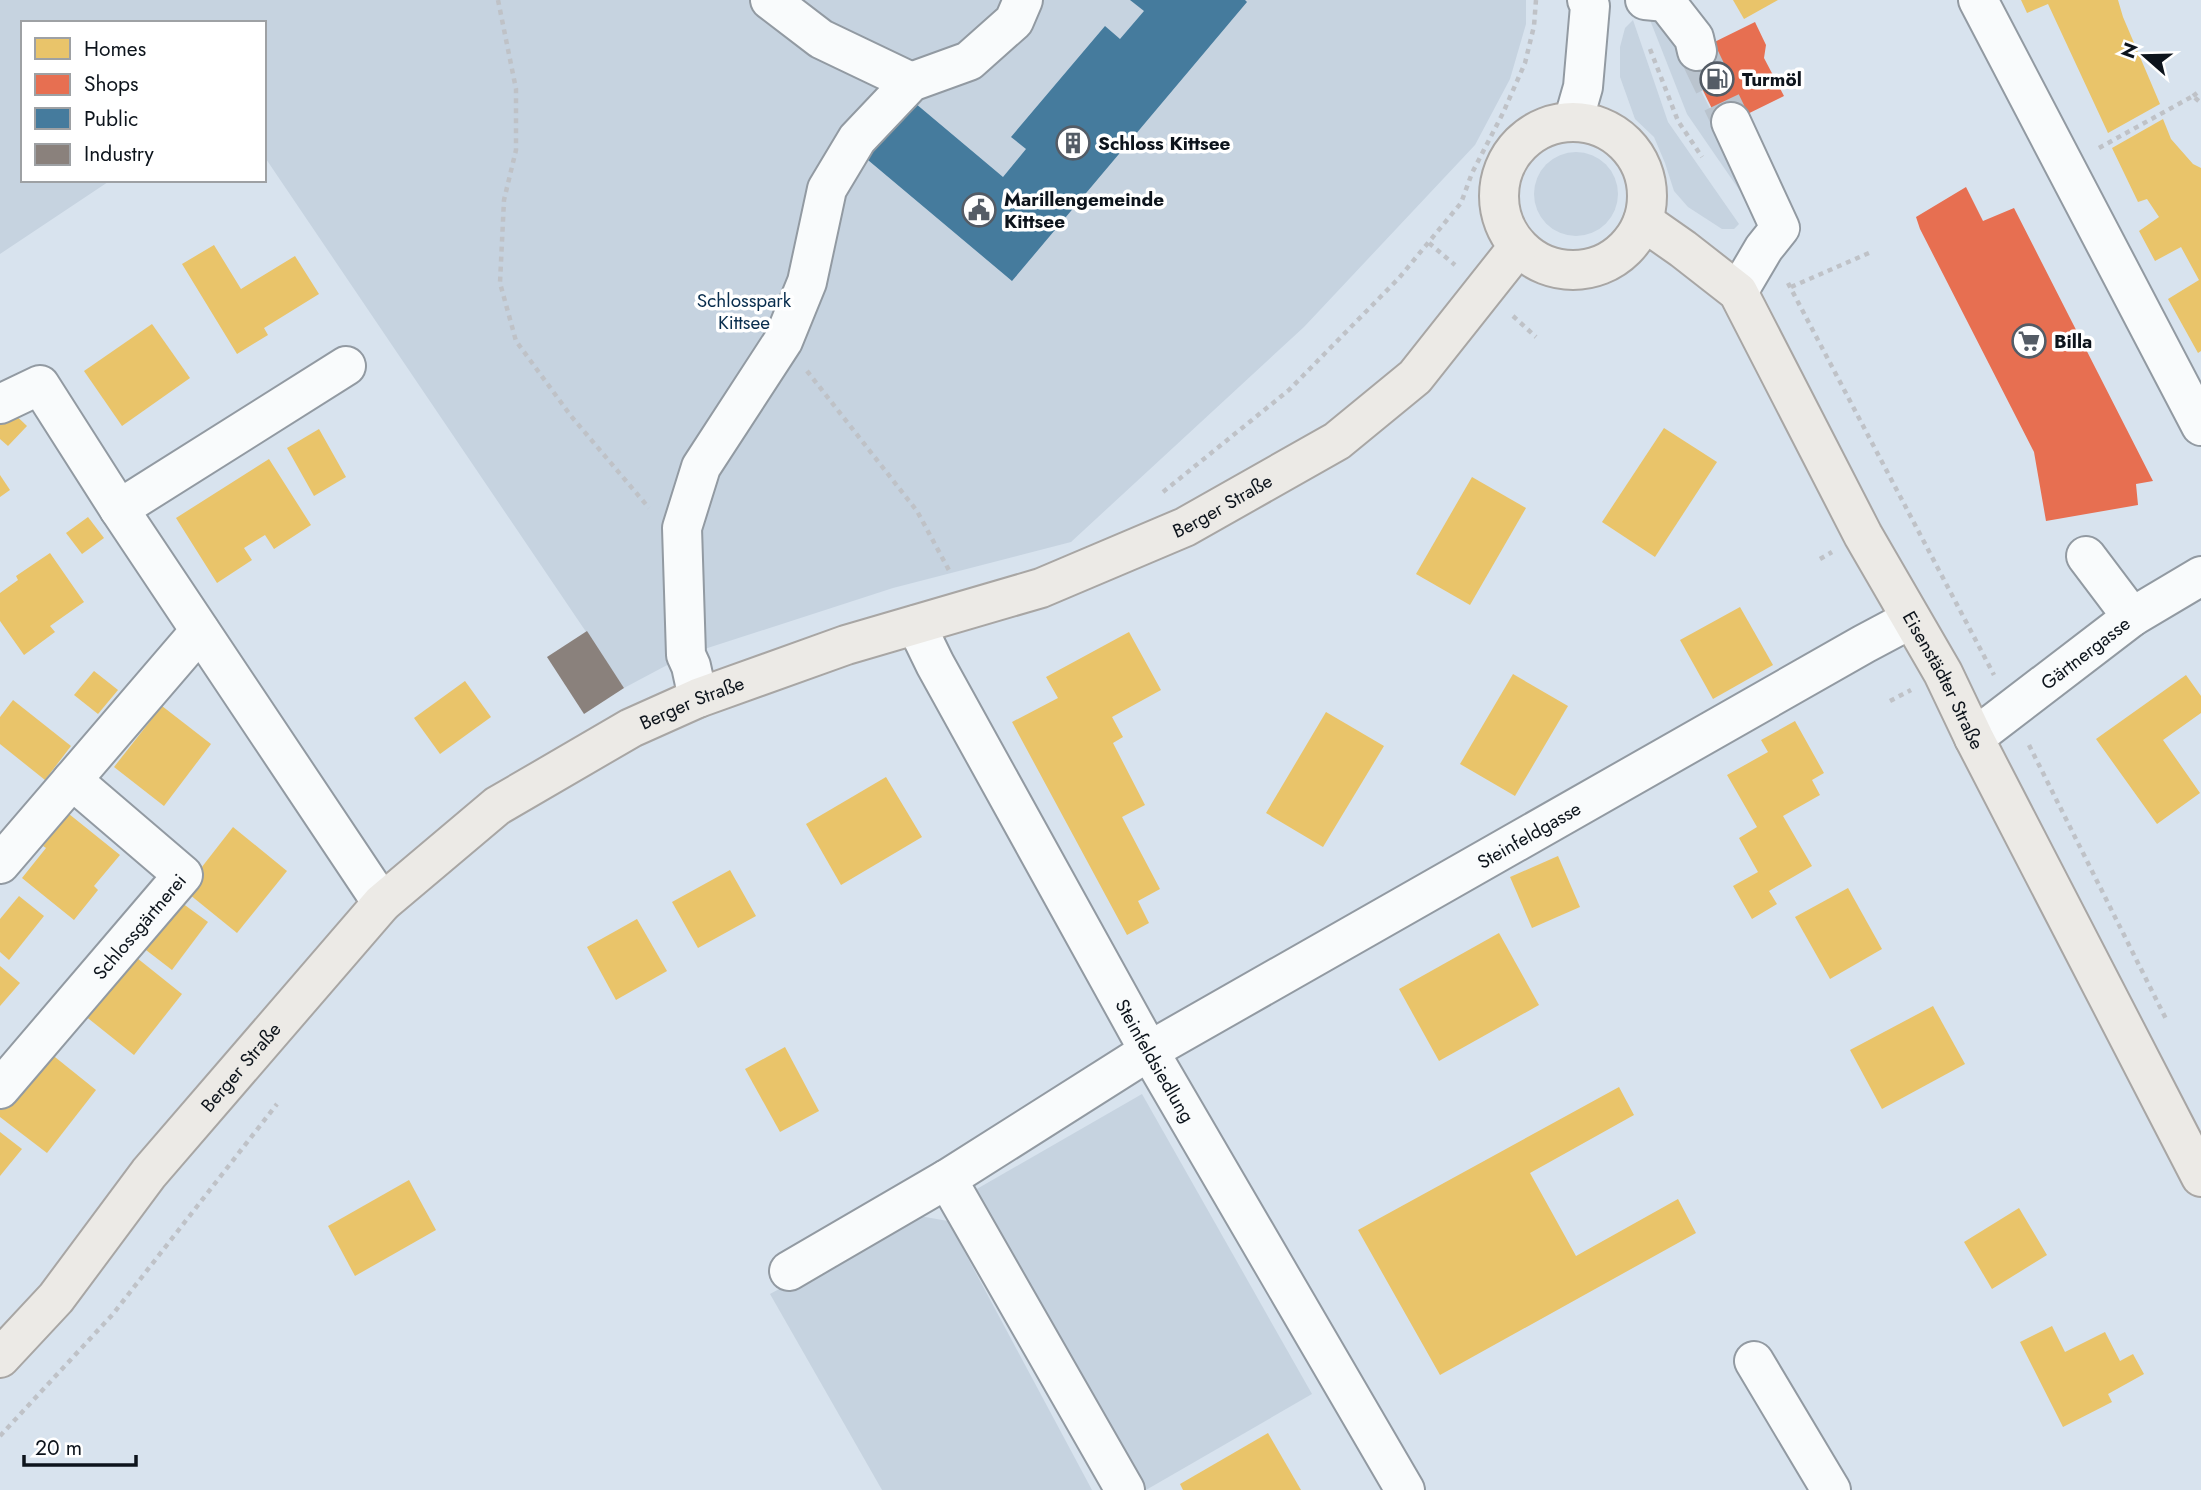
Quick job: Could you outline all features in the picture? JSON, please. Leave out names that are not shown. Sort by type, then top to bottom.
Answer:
[{"type":"main road","points":[[1573,122],[1590,124],[1614,134],[1625,143],[1640,164],[1648,196],[1643,221],[1630,244],[1605,263],[1581,271],[1555,268],[1531,258],[1518,247],[1508,233],[1501,213],[1500,187],[1507,162],[1525,140],[1547,127],[1573,122]]},
{"type":"main road","name":"Eisenstädter Straße","points":[[1643,221],[1738,292],[1863,535],[1943,673],[2201,1177]]},
{"type":"main road","name":"Berger Straße","points":[[0,1359],[56,1298],[149,1173],[382,903],[497,806],[631,728],[698,698],[846,645],[1041,588],[1185,527],[1337,441],[1415,377],[1518,247]]},
{"type":"street","points":[[770,0],[821,39],[911,82]]},
{"type":"street","points":[[698,698],[686,656],[682,528],[701,467],[783,341],[807,282],[827,189],[857,139],[911,82],[970,61],[1014,21],[1023,0]]},
{"type":"street","points":[[1645,0],[1666,2],[1694,38],[1698,51]]},
{"type":"street","points":[[1979,0],[2201,426]]},
{"type":"street","points":[[1573,122],[1600,2]]},
{"type":"street","points":[[1731,122],[1780,228],[1764,248],[1738,292]]},
{"type":"street","points":[[119,509],[345,366]]},
{"type":"street","points":[[0,404],[40,385],[119,509],[382,903]]},
{"type":"street","points":[[2085,556],[2132,617]]},
{"type":"street","name":"Gärtnergasse","points":[[1974,738],[2132,617],[2201,576]]},
{"type":"street","name":"Steinfeldgasse","points":[[789,1271],[947,1178],[1149,1051],[1911,620]]},
{"type":"street","name":"Steinfeldsiedlung","points":[[916,625],[1149,1051],[1405,1490]]},
{"type":"street","points":[[0,864],[200,631]]},
{"type":"street","name":"Schlossgärtnerei","points":[[0,1089],[183,876],[72,780]]},
{"type":"street","points":[[947,1178],[1125,1490]]},
{"type":"street","points":[[1754,1362],[1832,1490]]},
{"type":"path","points":[[498,0],[516,89],[516,150],[504,200],[500,283],[516,341],[571,416],[655,515],[682,528]]},
{"type":"path","points":[[1153,499],[1289,390],[1399,278],[1461,203],[1472,173],[1525,63],[1534,26],[1536,0]]},
{"type":"path","points":[[1650,48],[1678,121],[1709,167]]},
{"type":"path","points":[[2065,166],[2201,90]]},
{"type":"path","points":[[2193,96],[2201,103]]},
{"type":"path","points":[[1429,243],[1461,271]]},
{"type":"path","points":[[1764,248],[1791,287],[2011,708],[2170,1027]]},
{"type":"path","points":[[1791,287],[1869,253]]},
{"type":"path","points":[[1507,311],[1536,337]]},
{"type":"path","points":[[783,341],[917,510],[955,582]]},
{"type":"path","points":[[0,1436],[113,1314],[277,1104]]},
{"type":"green space","name":"Schlosspark Kittsee","points":[[0,0],[1526,0],[1526,24],[1510,79],[1475,145],[1304,327],[1071,542],[893,588],[686,655],[624,688],[266,159],[266,21],[21,21],[21,182],[108,182],[0,254]]},
{"type":"green space","points":[[1633,20],[1668,122],[1739,224],[1734,229],[1722,229],[1688,207],[1674,191],[1654,137],[1635,119],[1620,77],[1620,47],[1625,28]]},
{"type":"green space","points":[[1650,20],[1667,24],[1752,191],[1751,207],[1687,114]]},
{"type":"green space","points":[[1576,152],[1592,155],[1606,164],[1615,178],[1618,194],[1615,210],[1606,224],[1592,233],[1576,236],[1560,233],[1546,224],[1537,210],[1534,194],[1537,178],[1546,164],[1560,155]]},
{"type":"green space","points":[[1142,1094],[1312,1394],[1146,1490],[975,1190]]},
{"type":"green space","points":[[914,1215],[948,1221],[1092,1490],[882,1490],[770,1294]]},
{"type":"building: Homes","points":[[1733,0],[1778,0],[1744,19]]},
{"type":"building: Homes","points":[[2021,0],[2118,0],[2160,104],[2108,133],[2048,4],[2027,13]]},
{"type":"building: Homes","points":[[2163,119],[2171,139],[2193,164],[2201,168],[2201,351],[2198,353],[2168,299],[2199,280],[2181,247],[2155,261],[2139,231],[2159,217],[2147,199],[2138,202],[2112,148]]},
{"type":"building: Homes","points":[[214,245],[241,289],[295,256],[319,294],[264,328],[268,335],[237,354],[182,264]]},
{"type":"building: Homes","points":[[152,324],[190,378],[122,426],[84,371]]},
{"type":"building: Homes","points":[[6,406],[27,426],[8,446],[0,439],[0,413]]},
{"type":"building: Homes","points":[[1664,428],[1717,462],[1655,557],[1602,522]]},
{"type":"building: Homes","points":[[319,429],[346,477],[314,496],[287,448]]},
{"type":"building: Homes","points":[[269,459],[311,525],[274,549],[265,535],[244,548],[252,560],[217,583],[176,518]]},
{"type":"building: Homes","points":[[0,475],[10,490],[0,497]]},
{"type":"building: Homes","points":[[1472,477],[1526,508],[1470,605],[1416,574]]},
{"type":"building: Homes","points":[[88,517],[104,538],[82,554],[66,533]]},
{"type":"building: Homes","points":[[50,553],[84,602],[50,626],[55,632],[24,655],[0,621],[0,593],[18,580],[16,576]]},
{"type":"building: Homes","points":[[1740,607],[1773,665],[1713,699],[1680,640]]},
{"type":"building: Homes","points":[[1129,632],[1161,690],[1112,717],[1123,737],[1113,743],[1145,805],[1122,817],[1160,889],[1138,901],[1149,923],[1127,935],[1012,722],[1058,698],[1046,677]]},
{"type":"building: Homes","points":[[94,671],[118,690],[98,714],[74,695]]},
{"type":"building: Homes","points":[[1513,674],[1568,706],[1515,796],[1460,764]]},
{"type":"building: Homes","points":[[2186,675],[2201,696],[2201,713],[2163,740],[2200,793],[2157,824],[2096,739]]},
{"type":"building: Homes","points":[[465,681],[491,717],[440,754],[414,718]]},
{"type":"building: Homes","points":[[13,700],[71,746],[45,780],[0,744],[0,717]]},
{"type":"building: Homes","points":[[162,706],[211,744],[164,806],[114,767]]},
{"type":"building: Homes","points":[[1326,712],[1384,746],[1323,847],[1266,813]]},
{"type":"building: Homes","points":[[1795,721],[1824,773],[1812,780],[1820,795],[1783,816],[1812,866],[1769,891],[1777,904],[1752,919],[1733,886],[1758,872],[1739,838],[1757,827],[1727,775],[1768,752],[1761,740]]},
{"type":"building: Homes","points":[[886,777],[922,837],[841,885],[806,824]]},
{"type":"building: Homes","points":[[69,814],[120,855],[94,886],[98,890],[74,920],[22,878]]},
{"type":"building: Homes","points":[[233,827],[287,871],[237,933],[184,890]]},
{"type":"building: Homes","points":[[1558,856],[1580,907],[1532,928],[1510,877]]},
{"type":"building: Homes","points":[[730,870],[756,916],[698,948],[672,902]]},
{"type":"building: Homes","points":[[1848,888],[1882,949],[1830,979],[1795,917]]},
{"type":"building: Homes","points":[[19,896],[44,916],[9,960],[0,952],[0,919]]},
{"type":"building: Homes","points":[[182,903],[208,922],[172,970],[146,950]]},
{"type":"building: Homes","points":[[637,919],[667,971],[616,1000],[587,947]]},
{"type":"building: Homes","points":[[1499,933],[1539,1005],[1439,1061],[1399,989]]},
{"type":"building: Homes","points":[[132,954],[182,994],[134,1055],[84,1015]]},
{"type":"building: Homes","points":[[0,966],[20,983],[0,1006]]},
{"type":"building: Homes","points":[[1933,1006],[1965,1064],[1882,1109],[1850,1050]]},
{"type":"building: Homes","points":[[785,1047],[819,1111],[780,1132],[745,1069]]},
{"type":"building: Homes","points":[[45,1049],[96,1090],[47,1153],[0,1117],[0,1108]]},
{"type":"building: Homes","points":[[1619,1087],[1634,1115],[1530,1173],[1576,1256],[1678,1199],[1696,1233],[1440,1375],[1358,1230]]},
{"type":"building: Homes","points":[[0,1132],[22,1149],[0,1176]]},
{"type":"building: Homes","points":[[409,1180],[436,1230],[355,1276],[328,1226]]},
{"type":"building: Homes","points":[[2019,1208],[2047,1255],[1992,1289],[1964,1242]]},
{"type":"building: Homes","points":[[2052,1326],[2065,1352],[2105,1332],[2120,1361],[2133,1354],[2144,1374],[2108,1394],[2112,1402],[2063,1427],[2020,1342]]},
{"type":"building: Homes","points":[[1268,1433],[1301,1490],[1183,1490],[1180,1484]]},
{"type":"building: Shops","points":[[1755,22],[1766,45],[1764,58],[1784,96],[1721,127],[1686,56]]},
{"type":"building: Shops","name":"Billa","points":[[1966,187],[1983,221],[2014,208],[2153,481],[2136,484],[2138,505],[2046,521],[2034,452],[1916,217]]},
{"type":"building: Public","name":"Schloss Kittsee","points":[[1130,0],[1247,2],[1012,281],[862,155],[909,98],[1003,177],[1026,149],[1011,137],[1105,26],[1120,39],[1144,11]]},
{"type":"building: Industry","points":[[587,631],[624,688],[584,714],[547,657]]},
{"type":"tunnel","points":[[1697,51],[1731,122]]},
{"type":"place","name":"Turmöl","points":[[1717,79]]},
{"type":"place","name":"Schloss Kittsee","points":[[1073,143]]},
{"type":"place","name":"Marillengemeinde Kittsee","points":[[979,210]]},
{"type":"place","name":"Billa","points":[[2029,341]]}]
